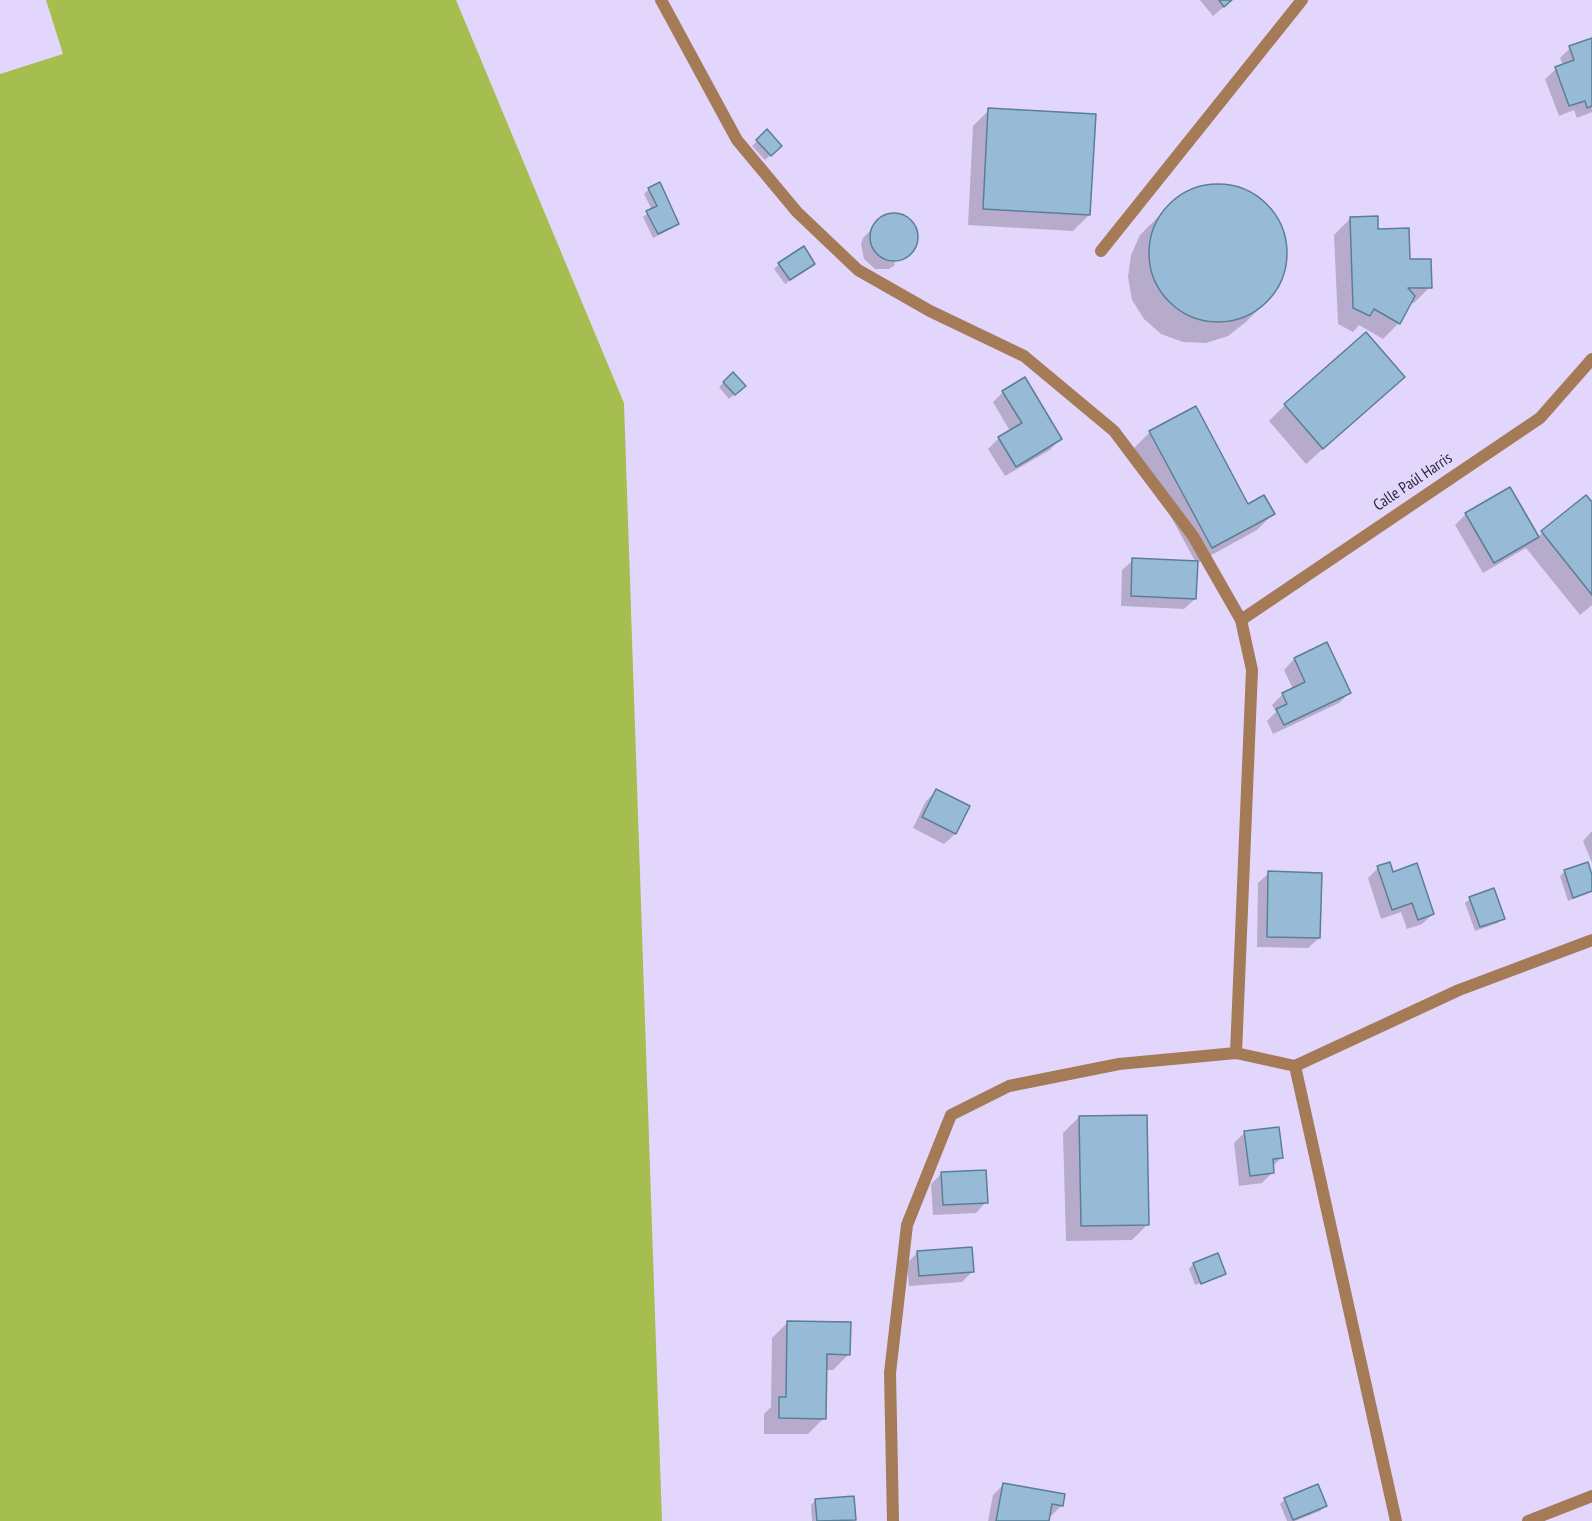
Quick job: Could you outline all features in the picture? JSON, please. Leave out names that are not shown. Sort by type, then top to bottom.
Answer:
[{"type":"street","points":[[661,0],[737,140],[797,212],[858,270],[930,311],[1024,356],[1114,432],[1193,536],[1240,620],[1252,670],[1236,1053]]},
{"type":"street","points":[[1101,250],[1302,0]]},
{"type":"street","name":"Calle Paúl Harris","points":[[1240,620],[1540,418],[1592,359]]},
{"type":"street","points":[[893,1521],[890,1373],[907,1225],[951,1115],[1009,1086],[1119,1064],[1236,1053],[1295,1066],[1459,990],[1592,940]]},
{"type":"street","points":[[1295,1066],[1396,1521]]},
{"type":"street","points":[[1528,1521],[1592,1496]]},
{"type":"green space","points":[[46,0],[456,0],[624,403],[662,1521],[0,1521],[0,74],[63,54]]},
{"type":"building","points":[[1219,0],[1232,0],[1224,7]]},
{"type":"building","points":[[1592,38],[1592,106],[1587,108],[1585,101],[1569,106],[1555,67],[1574,60],[1569,46]]},
{"type":"building","points":[[988,108],[1096,114],[1090,215],[983,209]]},
{"type":"building","points":[[767,129],[782,146],[771,156],[756,140]]},
{"type":"building","points":[[660,182],[679,224],[658,234],[646,211],[657,206],[648,188]]},
{"type":"building","points":[[1218,184],[1244,189],[1267,204],[1282,227],[1287,253],[1282,279],[1267,302],[1244,317],[1218,322],[1192,317],[1169,302],[1154,279],[1149,253],[1154,227],[1169,204],[1192,189]]},
{"type":"building","points":[[894,213],[911,220],[918,237],[911,254],[894,261],[877,254],[870,237],[877,220]]},
{"type":"building","points":[[1378,216],[1378,229],[1409,228],[1410,259],[1431,259],[1432,288],[1408,288],[1415,296],[1400,324],[1374,309],[1370,316],[1353,308],[1350,217]]},
{"type":"building","points":[[804,246],[815,264],[790,280],[778,263]]},
{"type":"building","points":[[1366,332],[1405,377],[1323,449],[1284,404]]},
{"type":"building","points":[[733,372],[746,386],[735,395],[723,382]]},
{"type":"building","points":[[1025,377],[1062,439],[1016,467],[998,437],[1022,423],[1002,391]]},
{"type":"building","points":[[1196,406],[1248,504],[1264,495],[1275,514],[1212,548],[1149,431]]},
{"type":"building","points":[[1510,487],[1539,537],[1494,563],[1465,513]]},
{"type":"building","points":[[1586,495],[1592,502],[1592,595],[1541,531]]},
{"type":"building","points":[[1132,558],[1198,561],[1196,599],[1131,596]]},
{"type":"building","points":[[1327,642],[1351,693],[1284,725],[1276,709],[1287,704],[1282,693],[1305,682],[1294,658]]},
{"type":"building","points":[[936,789],[970,806],[956,834],[922,817]]},
{"type":"building","points":[[1390,862],[1393,872],[1417,863],[1434,914],[1418,920],[1412,903],[1392,910],[1377,866]]},
{"type":"building","points":[[1588,862],[1592,875],[1592,891],[1573,898],[1564,870]]},
{"type":"building","points":[[1268,871],[1322,873],[1320,938],[1267,937]]},
{"type":"building","points":[[1494,888],[1505,919],[1480,927],[1469,897]]},
{"type":"building","points":[[1147,1115],[1149,1225],[1081,1226],[1079,1116]]},
{"type":"building","points":[[1279,1127],[1283,1158],[1273,1159],[1274,1173],[1250,1176],[1244,1131]]},
{"type":"building","points":[[986,1170],[988,1203],[943,1205],[941,1172]]},
{"type":"building","points":[[972,1247],[974,1272],[919,1276],[917,1251]]},
{"type":"building","points":[[1218,1253],[1226,1274],[1201,1284],[1193,1263]]},
{"type":"building","points":[[787,1321],[851,1322],[850,1355],[827,1354],[826,1419],[779,1418],[779,1397],[786,1397]]},
{"type":"building","points":[[1003,1483],[1065,1494],[1063,1506],[1052,1504],[1049,1521],[996,1521]]},
{"type":"building","points":[[1318,1484],[1327,1506],[1293,1520],[1284,1498]]},
{"type":"building","points":[[854,1496],[856,1520],[817,1521],[815,1499]]}]
